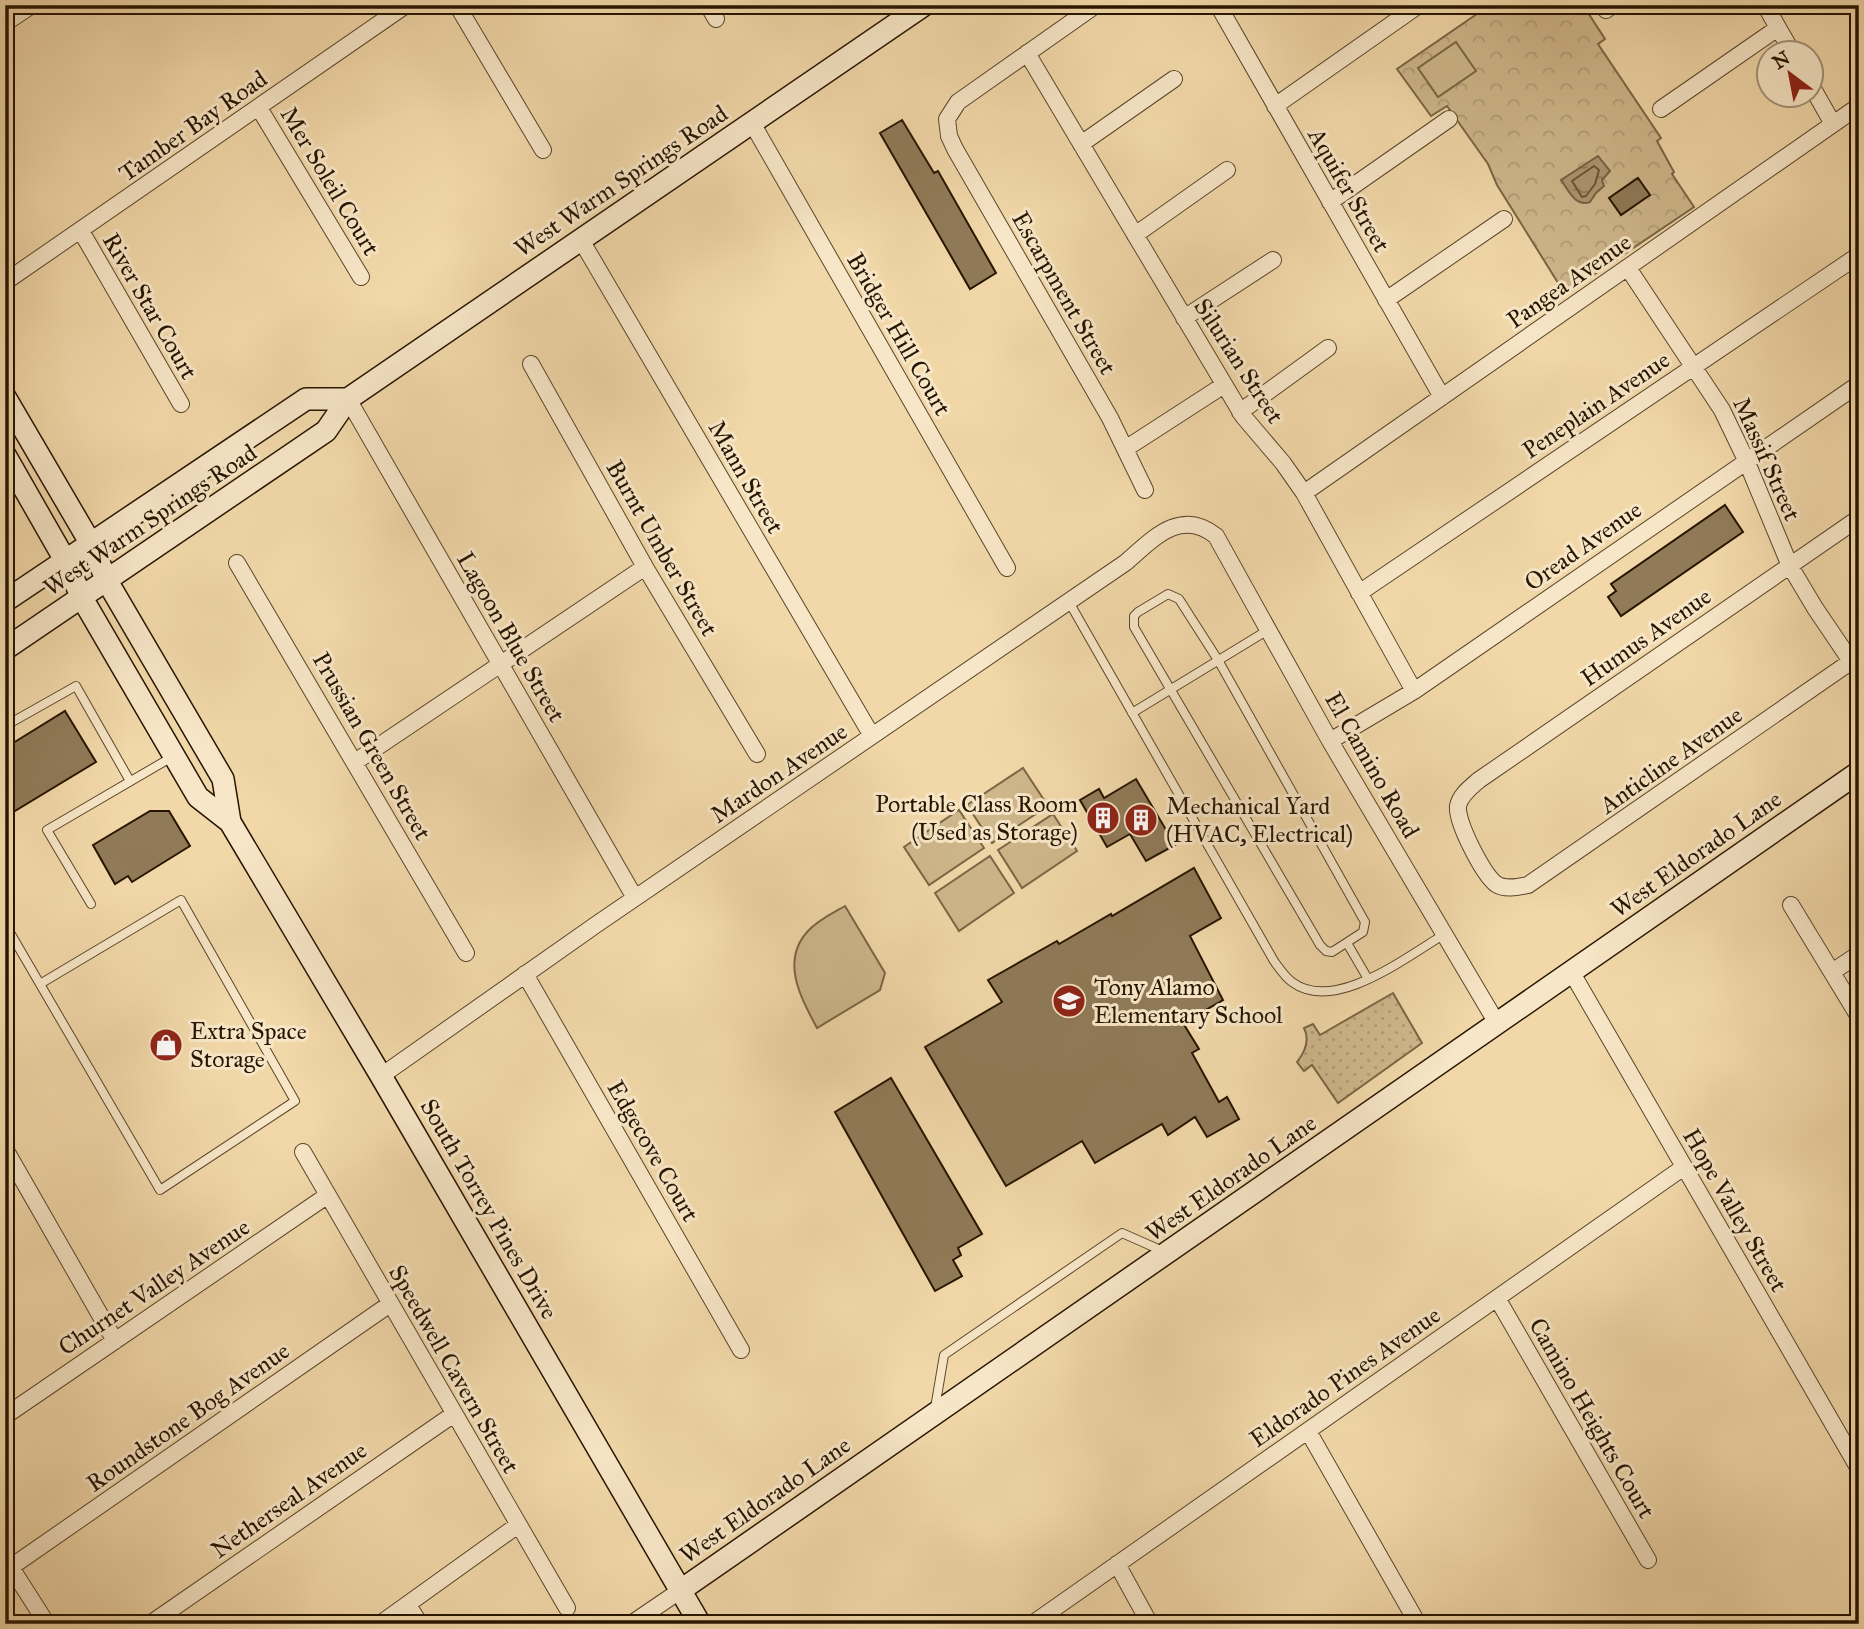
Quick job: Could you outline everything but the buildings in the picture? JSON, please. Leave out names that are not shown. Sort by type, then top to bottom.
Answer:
[{"type":"street","points":[[5,23],[32,5]]},
{"type":"street","name":"Tamber Bay Road","points":[[5,282],[407,5]]},
{"type":"street","points":[[457,5],[543,150]]},
{"type":"street","name":"West Warm Springs Road","points":[[5,649],[326,431],[348,399],[924,5]]},
{"type":"street","points":[[1027,53],[1096,5]]},
{"type":"street","points":[[1275,106],[1419,5]]},
{"type":"street","points":[[1765,5],[1784,38]]},
{"type":"street","name":"Aquifer Street","points":[[1219,6],[1442,397]]},
{"type":"street","points":[[1661,109],[1778,28]]},
{"type":"street","name":"Escarpment Street","points":[[1027,53],[958,103],[947,119],[949,136],[1146,490]]},
{"type":"street","name":"Silurian Street","points":[[1027,53],[1240,412],[1283,463],[1304,493],[1414,691]]},
{"type":"street","points":[[1081,144],[1174,79]]},
{"type":"street","name":"Pangea Avenue","points":[[1304,493],[1859,106]]},
{"type":"street","name":"Mer Soleil Court","points":[[260,108],[361,277]]},
{"type":"street","points":[[1823,108],[1833,124]]},
{"type":"street","points":[[1330,202],[1449,119]]},
{"type":"street","name":"Bridger Hill Court","points":[[752,123],[1007,568]]},
{"type":"street","points":[[1135,235],[1227,170]]},
{"type":"street","points":[[1386,300],[1504,219]]},
{"type":"street","name":"River Star Court","points":[[81,231],[180,404]]},
{"type":"street","name":"Mann Street","points":[[581,240],[872,736]]},
{"type":"street","name":"Peneplain Avenue","points":[[1359,593],[1859,255]]},
{"type":"street","points":[[1184,318],[1273,260]]},
{"type":"street","name":"Massif Street","points":[[1628,268],[1722,410],[1790,566],[1815,608],[1856,663]]},
{"type":"street","points":[[1240,412],[1328,348]]},
{"type":"street","name":"Burnt Umber Street","points":[[531,364],[645,567],[757,754]]},
{"type":"street","name":"Oread Avenue","points":[[1330,741],[1414,691],[1859,384]]},
{"type":"street","points":[[1125,449],[1224,385]]},
{"type":"street","name":"South Torrey Pines Drive","points":[[5,397],[91,544],[107,581],[223,779],[230,822]]},
{"type":"street","name":"West Warm Springs Road","points":[[5,601],[306,399],[348,399]]},
{"type":"street","name":"Lagoon Blue Street","points":[[348,399],[635,898]]},
{"type":"street","name":"South Torrey Pines Drive","points":[[5,455],[65,561],[82,598],[198,797],[230,822],[700,1624]]},
{"type":"street","name":"Humus Avenue","points":[[1503,887],[1495,883],[1487,873],[1465,834],[1459,820],[1458,806],[1462,797],[1479,780],[1859,518]]},
{"type":"street","name":"Mardon Avenue","points":[[381,1076],[524,974],[1125,563],[1166,529],[1178,524],[1207,528]]},
{"type":"street","name":"El Camino Road","points":[[1207,528],[1216,536],[1330,741],[1498,1025]]},
{"type":"street","name":"Prussian Green Street","points":[[237,562],[466,953]]},
{"type":"street","points":[[355,762],[645,567]]},
{"type":"street","name":"Anticline Avenue","points":[[1503,887],[1528,885],[1546,874],[1856,663]]},
{"type":"street","name":"West Eldorado Lane","points":[[631,1624],[1859,772]]},
{"type":"street","points":[[1791,905],[1859,1017]]},
{"type":"street","points":[[1832,972],[1859,954]]},
{"type":"street","name":"Hope Valley Street","points":[[1572,973],[1859,1469]]},
{"type":"street","name":"Edgecove Court","points":[[524,974],[741,1350]]},
{"type":"street","points":[[5,1149],[115,1341]]},
{"type":"street","name":"Speedwell Cavern Street","points":[[303,1152],[567,1608]]},
{"type":"street","name":"Eldorado Pines Avenue","points":[[1032,1624],[1684,1167]]},
{"type":"street","name":"Churnet Valley Avenue","points":[[7,1410],[115,1341],[328,1195]]},
{"type":"street","name":"Camino Heights Court","points":[[1497,1298],[1648,1560]]},
{"type":"street","name":"Roundstone Bog Avenue","points":[[8,1562],[390,1304]]},
{"type":"street","name":"Netherseal Avenue","points":[[150,1624],[453,1414]]},
{"type":"street","points":[[1308,1431],[1418,1624]]},
{"type":"street","points":[[380,1624],[518,1525]]},
{"type":"street","points":[[8,1562],[47,1624]]},
{"type":"street","points":[[1117,1564],[1150,1624]]},
{"type":"street","points":[[408,1605],[420,1624]]},
{"type":"lane","points":[[1168,594],[1175,596],[1218,660],[1365,922],[1363,932],[1329,952],[1320,945],[1171,689],[1134,626],[1134,616],[1138,612],[1168,594]]},
{"type":"lane","points":[[1069,602],[1281,971],[1292,982],[1327,992],[1338,991],[1368,979],[1445,934]]},
{"type":"lane","points":[[1132,713],[1268,630]]},
{"type":"lane","points":[[5,726],[76,686],[130,781]]},
{"type":"lane","points":[[91,904],[47,830],[174,756]]},
{"type":"lane","points":[[5,924],[160,1190],[295,1101],[181,900],[40,984]]},
{"type":"lane","points":[[1347,943],[1368,979]]},
{"type":"lane","points":[[934,1415],[944,1355],[1122,1233],[1167,1254]]},
{"type":"green space","points":[[1490,5],[1583,5],[1605,39],[1598,44],[1661,138],[1657,141],[1674,172],[1672,174],[1694,207],[1565,294],[1497,185],[1488,164],[1447,106],[1431,116],[1397,69]]},
{"type":"green space","points":[[1456,42],[1476,71],[1438,97],[1418,68]]},
{"type":"green space","points":[[1023,768],[1048,806],[992,843],[967,805]]},
{"type":"green space","points":[[959,810],[984,848],[929,885],[904,847]]},
{"type":"green space","points":[[1053,814],[1077,851],[1022,888],[998,850]]},
{"type":"green space","points":[[990,856],[1014,893],[959,931],[935,893]]},
{"type":"green space","points":[[845,906],[885,973],[880,990],[817,1028],[796,980],[795,955],[812,927]]},
{"type":"green space","points":[[1393,993],[1422,1043],[1338,1103],[1312,1065],[1304,1071],[1297,1062],[1306,1046],[1304,1028],[1313,1024],[1320,1035]]},
{"type":"water","points":[[1598,156],[1610,171],[1602,180],[1604,186],[1590,202],[1580,202],[1561,180]]},
{"type":"place","name":"Portable Class Room (Used as Storage)","points":[[1103,818]]},
{"type":"place","name":"Mechanical Yard (HVAC, Electrical)","points":[[1141,820]]},
{"type":"place","name":"Tony Alamo Elementary School","points":[[1069,1001]]},
{"type":"place","name":"Extra Space Storage","points":[[166,1045]]}]
